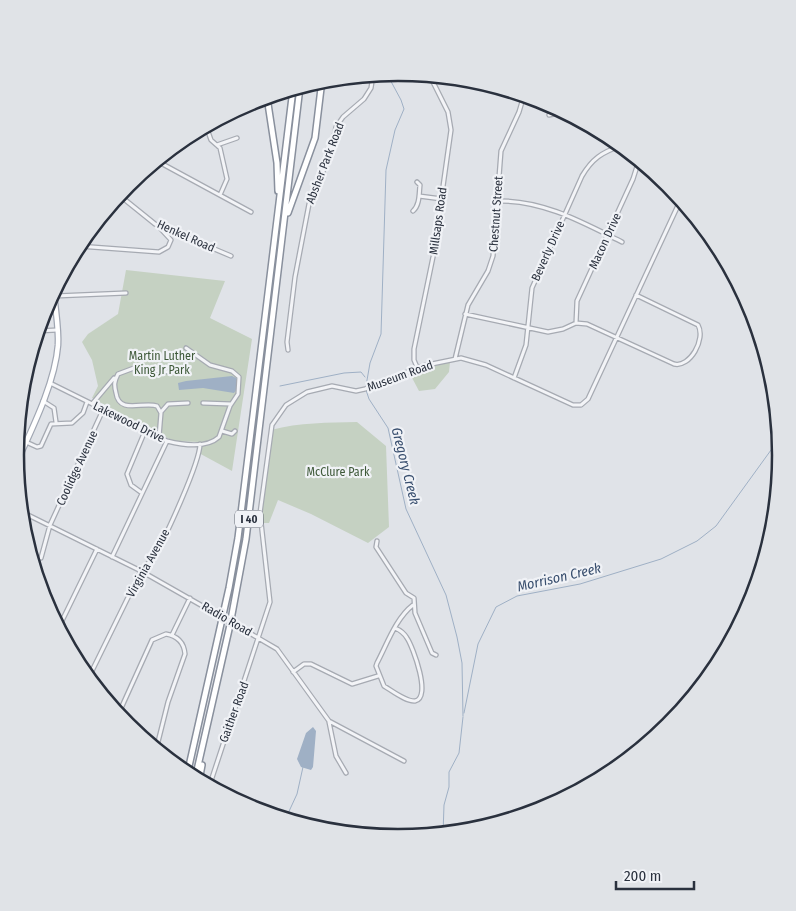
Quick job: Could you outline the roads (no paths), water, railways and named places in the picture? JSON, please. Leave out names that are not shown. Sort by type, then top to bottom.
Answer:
[{"type":"highway","points":[[280,256],[290,201],[315,138],[321,89]]},
{"type":"highway","name":"I 40","points":[[197,771],[234,608],[246,539],[299,95]]},
{"type":"highway","name":"I 40","points":[[189,766],[229,588],[238,538],[292,97]]},
{"type":"highway","points":[[267,105],[277,163],[277,217]]},
{"type":"highway","points":[[200,773],[210,717]]},
{"type":"main road","points":[[26,442],[50,382],[57,356],[55,305]]},
{"type":"street","name":"Absher Park Road","points":[[288,350],[287,342],[295,278],[309,204],[329,158],[336,127],[343,117],[364,99],[371,82]]},
{"type":"street","name":"Millsaps Road","points":[[417,367],[414,349],[433,257],[451,134],[450,121],[433,83]]},
{"type":"street","name":"Chestnut Street","points":[[455,359],[472,297],[484,279],[493,256],[501,151],[522,102]]},
{"type":"street","points":[[208,133],[211,140],[221,152],[227,179],[220,195]]},
{"type":"street","points":[[216,146],[236,138]]},
{"type":"street","name":"Beverly Drive","points":[[514,378],[521,362],[529,328],[529,301],[532,288],[590,162],[612,149]]},
{"type":"street","points":[[164,164],[251,212]]},
{"type":"street","name":"Macon Drive","points":[[576,323],[576,301],[637,168]]},
{"type":"street","points":[[414,211],[417,207],[419,196],[420,185],[417,182]]},
{"type":"street","points":[[419,196],[442,199]]},
{"type":"street","name":"Henkel Road","points":[[125,200],[155,224],[232,256]]},
{"type":"street","points":[[498,201],[534,203],[565,214],[622,242]]},
{"type":"street","name":"Museum Road","points":[[260,638],[268,612],[271,591],[261,533],[260,513],[270,433],[275,417],[291,401],[313,390],[332,386],[356,391],[367,389],[417,367],[455,359],[476,361],[572,405],[581,405],[588,399],[677,207]]},
{"type":"street","points":[[88,247],[159,252],[168,246],[171,240],[155,224]]},
{"type":"street","points":[[61,293],[126,293]]},
{"type":"street","points":[[466,314],[529,328],[556,331],[576,323],[587,324],[678,365],[690,358],[700,338],[701,330],[695,323],[636,295]]},
{"type":"street","points":[[46,331],[57,330]]},
{"type":"street","points":[[186,348],[210,366],[232,371],[238,376],[238,394],[231,404],[222,431],[216,440],[200,444]]},
{"type":"street","points":[[92,404],[118,374],[134,368],[169,372]]},
{"type":"street","points":[[118,374],[114,386],[116,399],[124,405],[188,403]]},
{"type":"street","name":"Lakewood Drive","points":[[50,382],[167,441],[179,444],[200,444]]},
{"type":"street","points":[[107,386],[115,390]]},
{"type":"street","points":[[43,400],[54,408],[56,422]]},
{"type":"street","points":[[26,442],[41,446],[51,424],[56,422],[72,423],[83,413],[87,402]]},
{"type":"street","points":[[203,403],[231,404]]},
{"type":"street","points":[[155,404],[161,413]]},
{"type":"street","points":[[159,437],[161,413],[168,404]]},
{"type":"street","name":"Coolidge Avenue","points":[[41,558],[50,525],[103,410]]},
{"type":"street","points":[[142,493],[131,485],[127,474],[145,431]]},
{"type":"street","points":[[222,431],[232,434],[236,432]]},
{"type":"street","points":[[112,556],[167,441]]},
{"type":"street","name":"Virginia Avenue","points":[[92,670],[141,571],[153,557],[178,506],[198,458],[200,444]]},
{"type":"street","name":"Radio Road","points":[[29,515],[141,571],[260,638],[277,650],[329,721],[404,760]]},
{"type":"street","points":[[377,541],[376,547],[406,593],[414,598],[414,604],[432,653],[436,655]]},
{"type":"street","points":[[62,621],[97,549]]},
{"type":"street","points":[[172,635],[190,598]]},
{"type":"street","points":[[395,628],[408,640],[420,673],[422,694],[418,700],[411,700],[384,686],[378,676],[376,664],[395,628],[405,611],[414,604]]},
{"type":"street","points":[[121,707],[152,640],[161,635],[172,635],[182,642],[185,654],[168,702],[158,742]]},
{"type":"street","name":"Gaither Road","points":[[211,780],[260,638]]},
{"type":"street","points":[[293,672],[304,664],[311,664],[352,684],[378,676]]},
{"type":"street","points":[[329,721],[336,756],[346,773]]},
{"type":"water","points":[[232,376],[238,379],[237,389],[234,393],[203,388],[179,390],[178,383]]},
{"type":"water","points":[[313,727],[316,731],[313,767],[311,770],[301,767],[297,759],[306,733]]},
{"type":"waterway","name":"Gregory Creek","points":[[366,386],[370,363],[381,334],[386,170],[395,130],[404,109],[391,81]]},
{"type":"waterway","points":[[280,386],[344,373],[361,372],[365,377]]},
{"type":"waterway","name":"Gregory Creek","points":[[366,390],[369,399],[388,428],[406,509],[446,595],[462,663],[463,716]]},
{"type":"waterway","name":"Morrison Creek","points":[[464,713],[478,644],[496,607],[517,596],[580,584],[661,559],[697,541],[716,526],[772,449]]},
{"type":"waterway","name":"Morrison Creek","points":[[443,827],[444,805],[449,787],[449,772],[459,753],[463,717]]},
{"type":"waterway","points":[[288,813],[297,794],[303,767]]},
{"type":"park label","name":"Martin Luther King Jr Park","points":[[162,363]]},
{"type":"park label","name":"McClure Park","points":[[338,472]]}]
